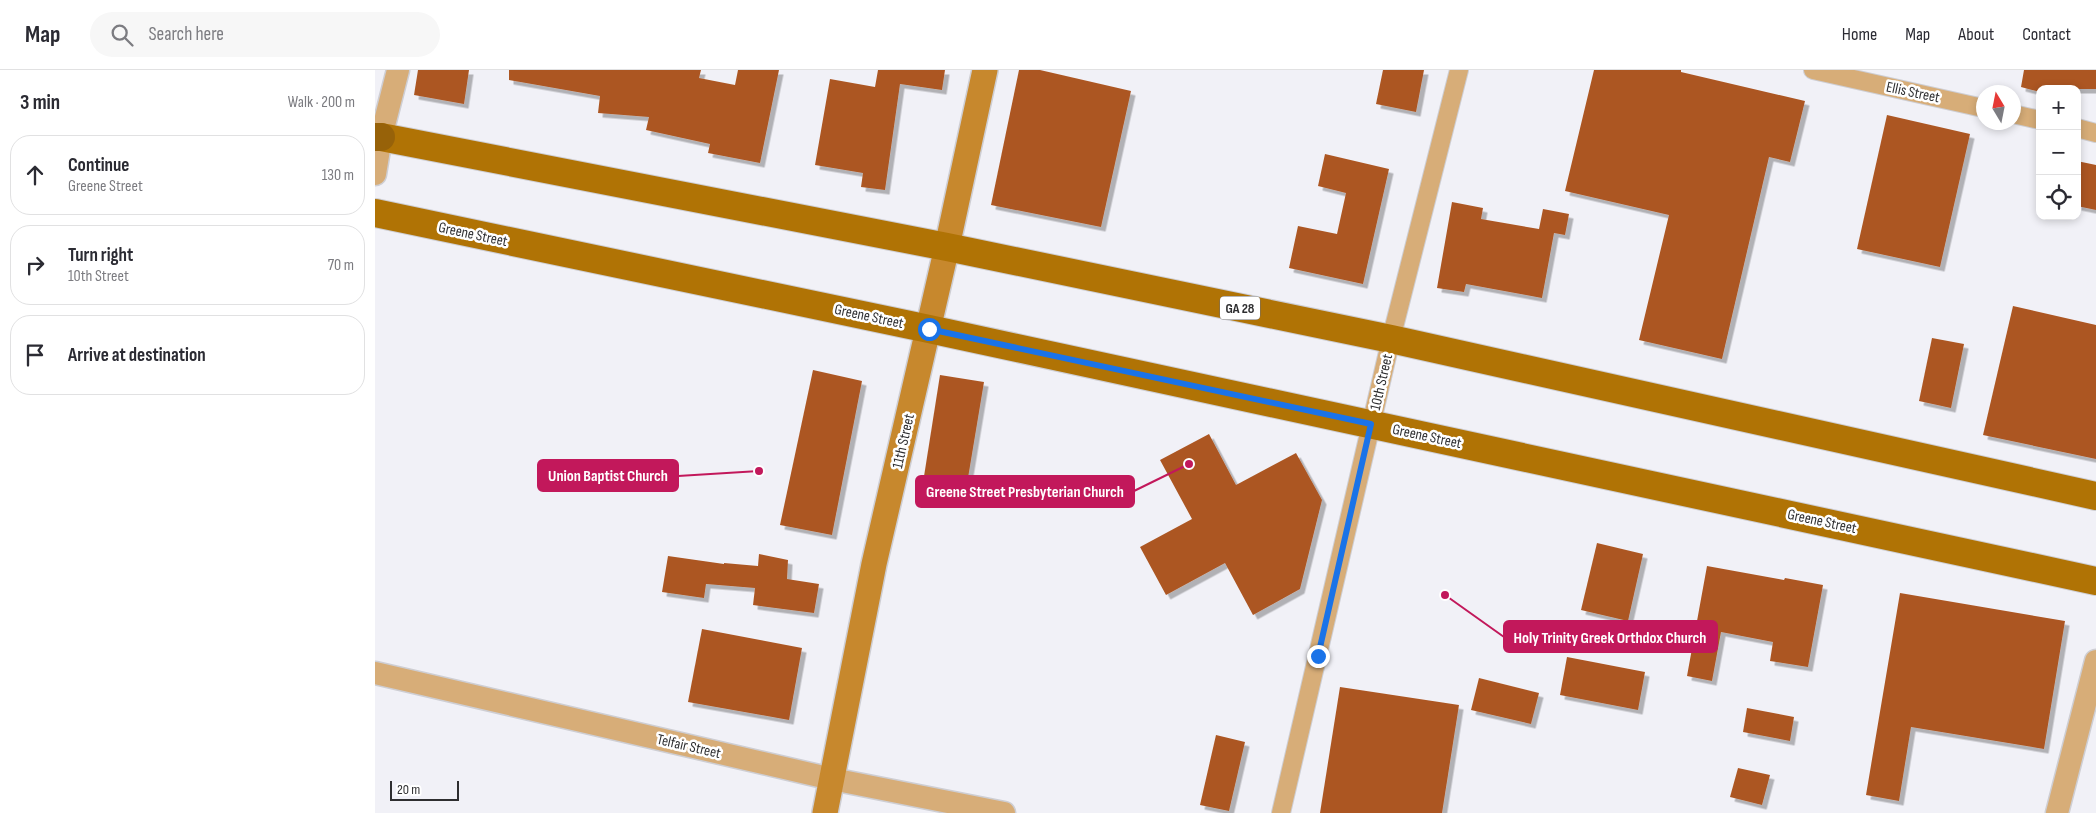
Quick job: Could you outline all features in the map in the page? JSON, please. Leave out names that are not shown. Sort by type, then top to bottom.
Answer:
[{"type":"main road","name":"11th Street","points":[[825,813],[874,564],[929,329],[985,70]]},
{"type":"main road","name":"GA 28","points":[[377,137],[947,247],[1391,339],[2096,496]]},
{"type":"main road","name":"Greene Street","points":[[375,214],[929,329],[2096,581]]},
{"type":"street","points":[[375,174],[377,137],[398,70]]},
{"type":"street","name":"10th Street","points":[[1281,813],[1391,339],[1459,70]]},
{"type":"street","name":"Ellis Street","points":[[1813,70],[1976,106]]},
{"type":"street","points":[[2021,116],[2036,119]]},
{"type":"street","points":[[2081,129],[2096,133]]},
{"type":"street","points":[[2057,813],[2096,660]]},
{"type":"street","name":"Telfair Street","points":[[375,673],[832,779],[1004,813]]},
{"type":"building","points":[[418,70],[469,70],[464,104],[414,95]]},
{"type":"building","points":[[509,70],[701,70],[699,78],[735,85],[738,70],[779,70],[760,163],[708,153],[710,144],[646,130],[649,117],[598,113],[600,96],[509,80]]},
{"type":"building","points":[[878,70],[945,70],[942,90],[900,84],[885,190],[861,187],[863,173],[815,165],[830,79],[875,87]]},
{"type":"building","points":[[1019,70],[1040,70],[1131,91],[1101,227],[991,205]]},
{"type":"building","points":[[1383,70],[1424,70],[1416,112],[1376,104]]},
{"type":"building","points":[[1594,70],[1681,70],[1681,72],[1805,101],[1790,162],[1769,157],[1722,359],[1639,340],[1669,215],[1565,191]]},
{"type":"building","points":[[2024,70],[2096,70],[2096,89],[2081,89],[2081,85],[2036,85],[2036,91],[2021,87]]},
{"type":"building","points":[[1887,115],[1970,134],[1940,267],[1857,249]]},
{"type":"building","points":[[1325,154],[1389,169],[1363,284],[1289,268],[1298,226],[1337,234],[1346,193],[1318,186]]},
{"type":"building","points":[[2081,162],[2096,165],[2096,210],[2081,207]]},
{"type":"building","points":[[1452,202],[1483,208],[1481,219],[1539,229],[1543,209],[1569,214],[1565,235],[1554,233],[1542,298],[1466,284],[1464,292],[1437,288]]},
{"type":"building","points":[[2013,306],[2096,325],[2096,459],[1983,435]]},
{"type":"building","points":[[1932,338],[1964,344],[1951,408],[1919,401]]},
{"type":"building","points":[[813,370],[862,381],[832,535],[780,525]]},
{"type":"building","points":[[940,375],[984,382],[965,496],[922,489]]},
{"type":"building","points":[[1209,434],[1236,485],[1296,453],[1322,500],[1300,589],[1253,615],[1225,563],[1166,595],[1140,547],[1192,519],[1160,460]]},
{"type":"building","points":[[1597,543],[1643,554],[1628,621],[1581,610]]},
{"type":"building","points":[[759,554],[788,560],[787,579],[819,584],[814,613],[753,605],[755,588],[706,584],[704,598],[662,592],[668,556],[724,564],[758,566]]},
{"type":"building","points":[[1707,566],[1823,585],[1808,667],[1770,661],[1773,642],[1721,632],[1712,681],[1687,676]]},
{"type":"building","points":[[1900,593],[2065,621],[2044,749],[1911,727],[1899,801],[1866,795]]},
{"type":"building","points":[[702,629],[802,648],[789,720],[688,702]]},
{"type":"building","points":[[1567,657],[1645,672],[1638,710],[1560,695]]},
{"type":"building","points":[[1479,678],[1539,693],[1531,724],[1471,710]]},
{"type":"building","points":[[1340,687],[1459,705],[1442,813],[1320,813]]},
{"type":"building","points":[[1747,708],[1794,717],[1790,741],[1743,732]]},
{"type":"building","points":[[1216,735],[1245,742],[1229,811],[1200,805]]},
{"type":"building","points":[[1738,768],[1770,775],[1762,805],[1730,797]]},
{"type":"place","name":"Greene Street Presbyterian Church","points":[[1189,464]]},
{"type":"place","name":"Union Baptist Church","points":[[759,471]]},
{"type":"place","name":"Holy Trinity Greek Orthdox Church","points":[[1445,595]]},
{"type":"route","points":[[929,329],[1371,424],[1318,656]]}]
